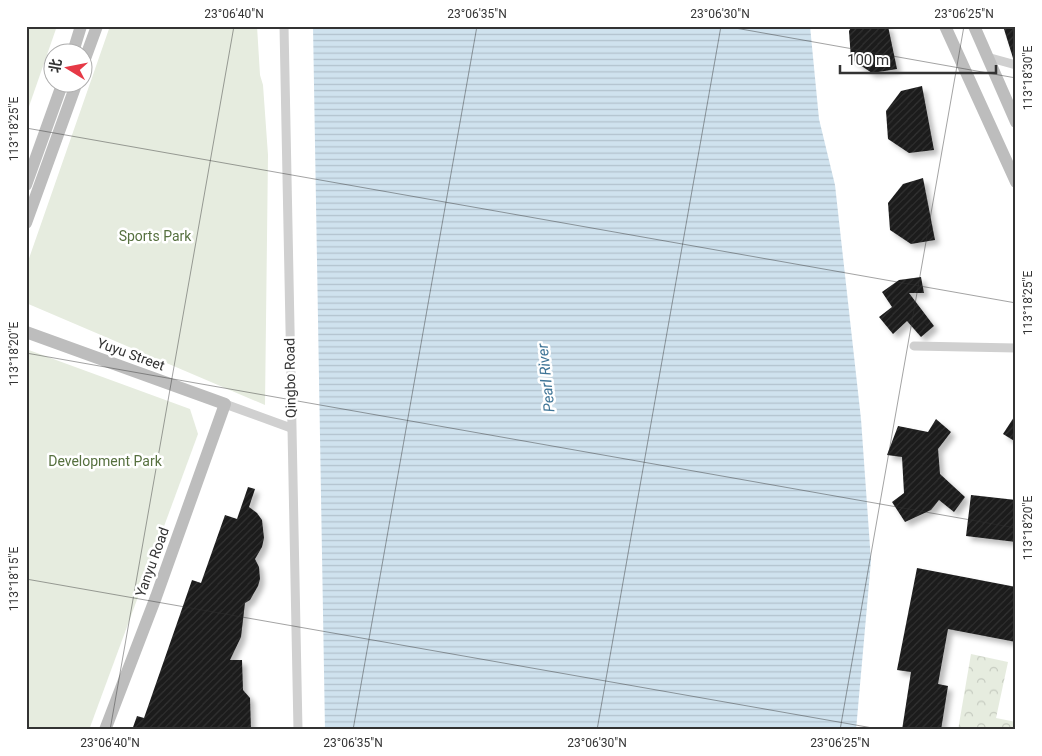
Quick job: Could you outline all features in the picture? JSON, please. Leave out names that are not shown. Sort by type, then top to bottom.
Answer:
[{"type":"main road","points":[[76,42],[81,26]]},
{"type":"main road","points":[[91,42],[96,26]]},
{"type":"main road","points":[[946,26],[1016,182]]},
{"type":"main road","points":[[974,26],[1016,122]]},
{"type":"main road","points":[[26,185],[59,92]]},
{"type":"main road","points":[[26,223],[73,92]]},
{"type":"main road","name":"Yuyu Street","points":[[26,332],[225,404]]},
{"type":"main road","name":"Yanyu Road","points":[[105,730],[225,404]]},
{"type":"street","name":"Qingbo Road","points":[[284,26],[298,730]]},
{"type":"street","points":[[987,56],[1016,65]]},
{"type":"street","points":[[914,346],[1016,348]]},
{"type":"street","points":[[225,404],[291,428]]},
{"type":"green space","points":[[26,26],[57,26],[51,42],[42,42],[42,69],[26,115]]},
{"type":"green space","name":"Sports Park","points":[[110,26],[257,26],[268,155],[265,405],[26,303],[26,267],[87,92],[92,92],[92,78]]},
{"type":"green space","name":"Development Park","points":[[26,349],[190,409],[198,434],[89,730],[26,730]]},
{"type":"green space","points":[[971,654],[1008,662],[996,718],[1016,722],[1016,730],[958,730]]},
{"type":"water","name":"Pearl River","points":[[313,26],[810,26],[819,119],[835,185],[861,419],[871,561],[856,730],[325,730]]},
{"type":"building","points":[[852,26],[888,26],[897,69],[872,73],[851,59],[849,31]]},
{"type":"building","points":[[1003,26],[1016,26],[1016,58],[1013,58]]},
{"type":"building","points":[[922,86],[934,150],[909,153],[888,139],[886,111],[901,91]]},
{"type":"building","points":[[923,178],[935,240],[911,244],[890,230],[888,203],[903,184]]},
{"type":"building","points":[[921,277],[924,293],[909,293],[934,326],[921,337],[907,321],[893,334],[879,317],[892,307],[882,292],[899,280]]},
{"type":"building","points":[[1016,414],[1016,442],[1003,434]]},
{"type":"building","points":[[936,419],[951,432],[938,449],[940,474],[965,497],[954,512],[939,500],[931,510],[905,522],[892,502],[904,493],[902,457],[887,455],[898,426],[928,432]]},
{"type":"building","points":[[248,487],[255,489],[249,507],[262,520],[264,538],[262,547],[255,559],[259,567],[260,579],[250,600],[245,603],[241,637],[230,660],[242,660],[243,690],[250,698],[251,729],[132,730],[137,716],[144,718],[192,580],[201,583],[225,515],[237,519]]},
{"type":"building","points":[[971,495],[1016,500],[1016,542],[966,536]]},
{"type":"building","points":[[917,568],[1016,587],[1016,642],[948,629],[938,684],[948,686],[941,730],[902,730],[911,672],[897,670]]}]
